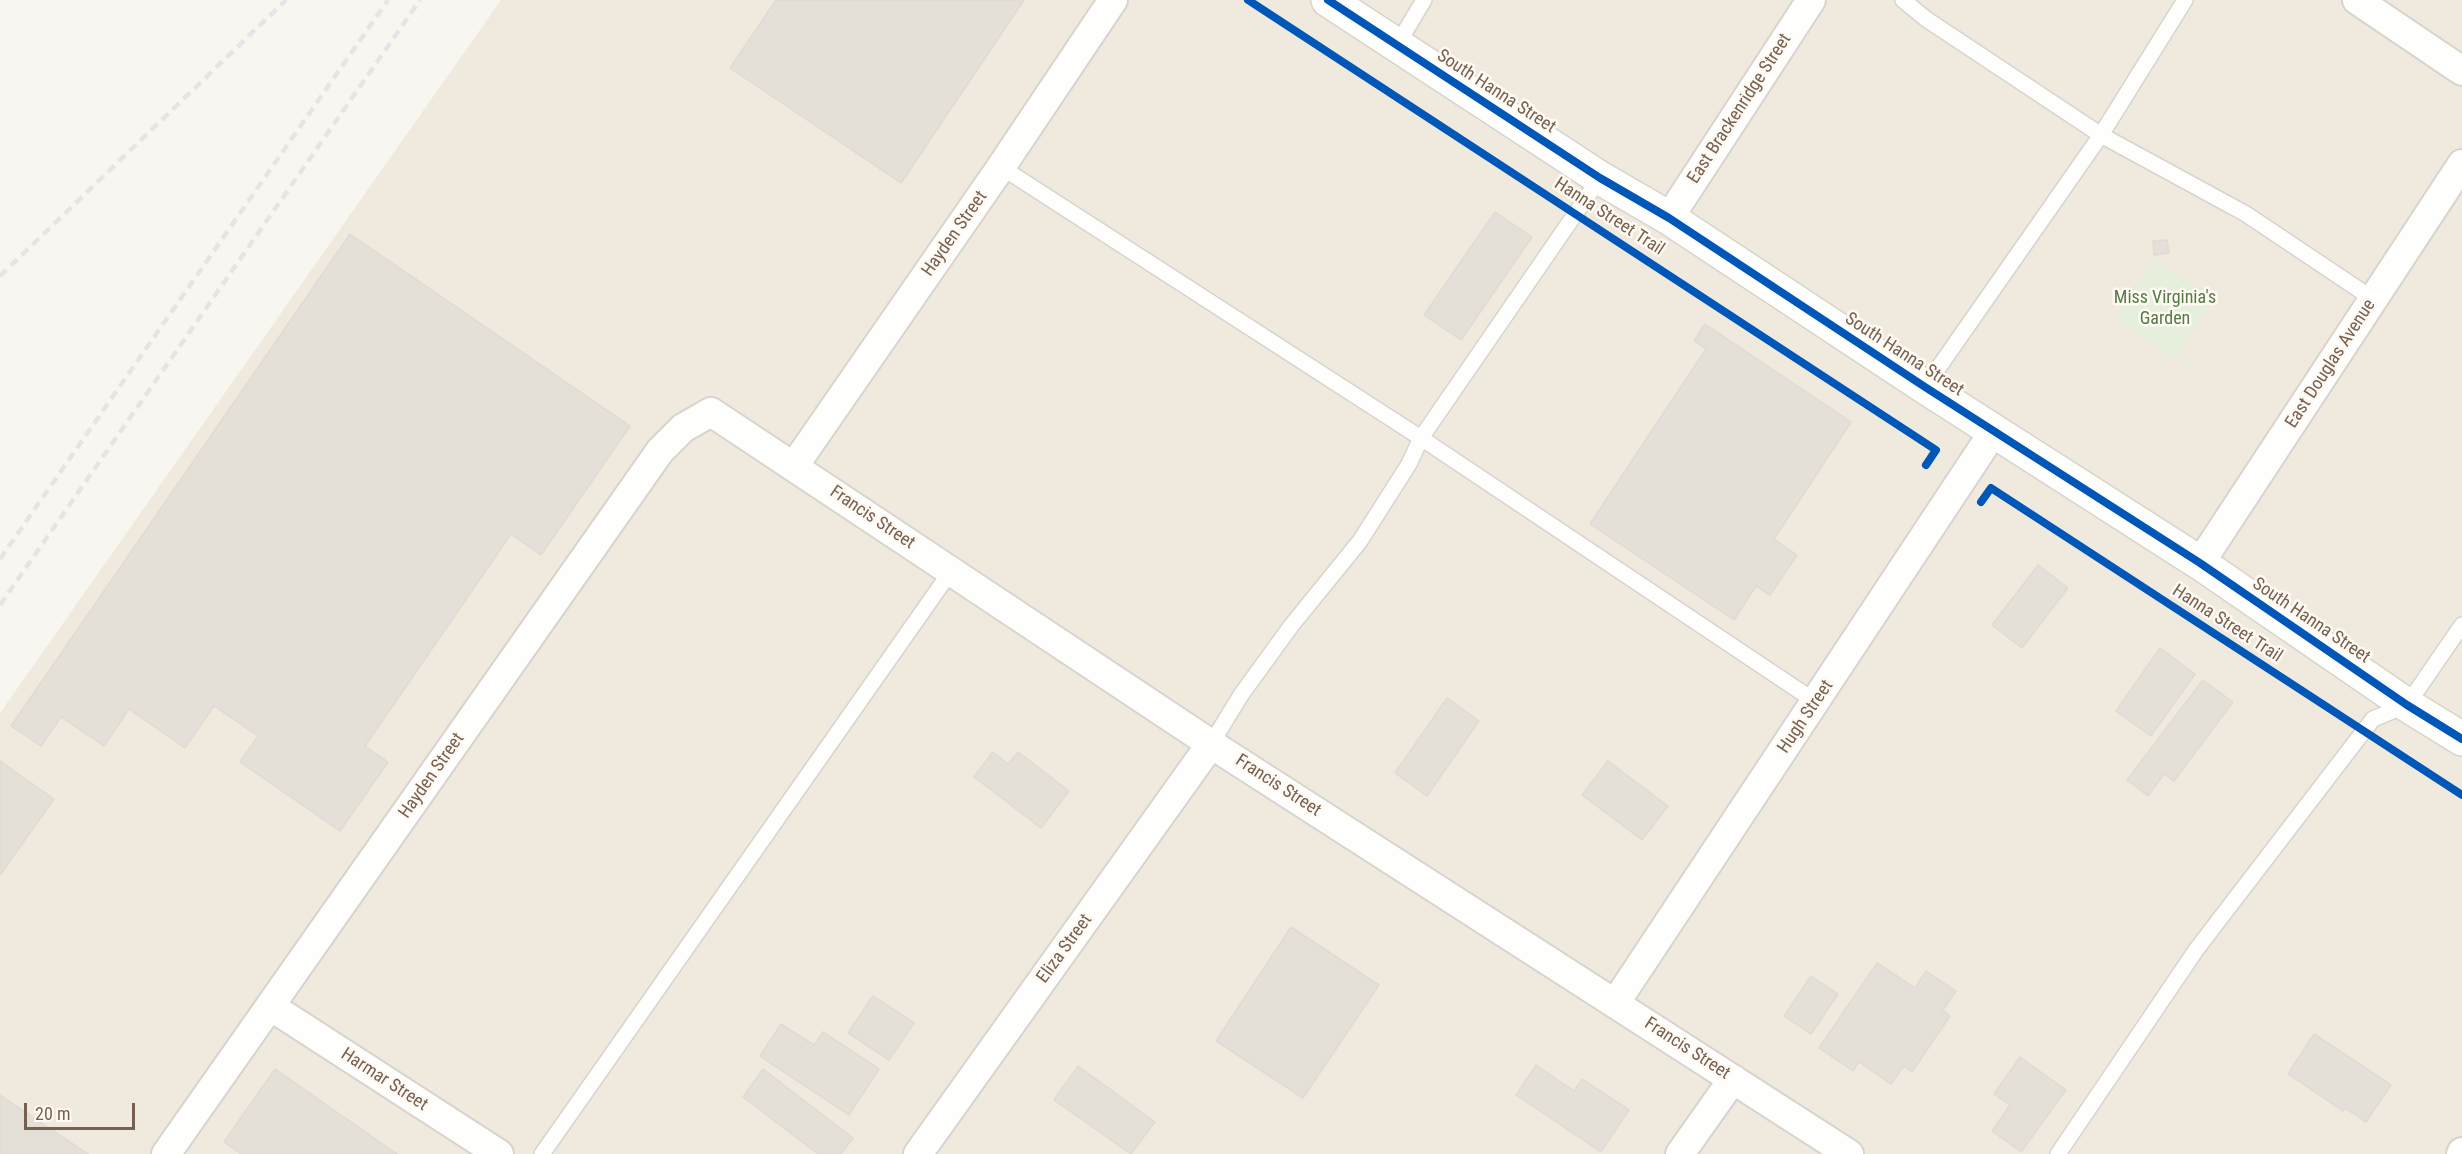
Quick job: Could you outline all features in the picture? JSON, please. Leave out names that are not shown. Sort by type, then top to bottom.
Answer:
[{"type":"street","name":"Hayden Street","points":[[794,466],[1001,167],[1113,0]]},
{"type":"street","name":"South Hanna Street","points":[[1328,0],[1600,178],[1669,218],[1925,387],[2200,563],[2407,705],[2462,739]]},
{"type":"street","name":"East Brackenridge Street","points":[[1669,218],[1810,0]]},
{"type":"street","points":[[2357,0],[2462,72]]},
{"type":"street","name":"East Douglas Avenue","points":[[2200,563],[2462,164]]},
{"type":"street","name":"Hayden Street","points":[[166,1154],[660,451],[684,428],[711,412]]},
{"type":"street","name":"Francis Street","points":[[711,412],[1211,744],[1616,1002],[1849,1154]]},
{"type":"street","name":"Hugh Street","points":[[1616,1002],[1994,431]]},
{"type":"street","name":"Eliza Street","points":[[918,1154],[1211,744]]},
{"type":"street","name":"Harmar Street","points":[[270,1006],[499,1154]]},
{"type":"street","points":[[1680,1154],[1733,1079]]},
{"type":"lane","points":[[1397,45],[1424,0]]},
{"type":"lane","points":[[1903,0],[1926,19],[2100,135],[2246,214],[2373,299]]},
{"type":"lane","points":[[1925,387],[2100,135],[2185,0]]},
{"type":"lane","points":[[1001,167],[1421,438],[1816,702]]},
{"type":"lane","points":[[1211,744],[1241,695],[1272,652],[1360,541],[1409,464],[1421,438],[1600,178]]},
{"type":"lane","points":[[542,1154],[951,571]]},
{"type":"lane","points":[[2058,1154],[2196,950],[2373,719],[2407,705],[2460,632]]},
{"type":"shaded area","points":[[501,0],[2462,0],[2462,1154],[0,1154],[0,713]]},
{"type":"green space","name":"Miss Virginia's Garden","points":[[2154,259],[2214,297],[2177,358],[2115,319]]},
{"type":"building","points":[[776,0],[1024,0],[901,183],[730,68]]},
{"type":"building","points":[[1495,212],[1532,237],[1461,340],[1424,315]]},
{"type":"building","points":[[350,234],[630,426],[541,555],[511,534],[365,746],[388,762],[340,831],[240,762],[258,736],[214,706],[185,748],[129,709],[104,746],[61,717],[41,746],[11,726]]},
{"type":"building","points":[[2167,240],[2169,253],[2154,255],[2153,241]]},
{"type":"building","points":[[1705,324],[1851,422],[1774,539],[1797,555],[1770,595],[1756,586],[1734,620],[1590,524],[1706,349],[1694,341]]},
{"type":"building","points":[[2038,565],[2068,588],[2022,648],[1992,625]]},
{"type":"building","points":[[2160,648],[2195,674],[2151,736],[2116,711]]},
{"type":"building","points":[[2203,680],[2233,702],[2174,781],[2164,774],[2148,796],[2127,780]]},
{"type":"building","points":[[1447,698],[1479,721],[1427,796],[1395,773]]},
{"type":"building","points":[[993,752],[1008,764],[1018,752],[1069,791],[1041,828],[974,777]]},
{"type":"building","points":[[0,761],[54,799],[0,875]]},
{"type":"building","points":[[1608,761],[1668,806],[1642,840],[1582,795]]},
{"type":"building","points":[[1291,927],[1379,985],[1303,1098],[1216,1041]]},
{"type":"building","points":[[1877,963],[1915,988],[1926,971],[1956,991],[1943,1010],[1950,1016],[1912,1072],[1904,1066],[1891,1084],[1859,1062],[1853,1071],[1819,1048]]},
{"type":"building","points":[[1811,976],[1838,994],[1811,1034],[1784,1016]]},
{"type":"building","points":[[873,996],[914,1023],[889,1060],[848,1033]]},
{"type":"building","points":[[781,1024],[814,1045],[823,1032],[879,1069],[849,1115],[760,1056]]},
{"type":"building","points":[[2314,1034],[2391,1085],[2366,1122],[2345,1108],[2343,1111],[2288,1074]]},
{"type":"building","points":[[2020,1057],[2066,1090],[2021,1152],[1992,1131],[2010,1105],[1994,1094]]},
{"type":"building","points":[[1536,1065],[1574,1091],[1582,1079],[1629,1110],[1601,1152],[1516,1095]]},
{"type":"building","points":[[1078,1066],[1155,1122],[1131,1154],[1054,1100]]},
{"type":"building","points":[[275,1069],[397,1154],[241,1154],[224,1142]]},
{"type":"building","points":[[763,1069],[853,1138],[841,1154],[818,1154],[743,1097]]},
{"type":"building","points":[[0,1095],[88,1154],[0,1154]]},
{"type":"railway","points":[[0,276],[286,0]]},
{"type":"railway","points":[[0,559],[388,0]]},
{"type":"railway","points":[[0,605],[420,0]]},
{"type":"cycle path","name":"Hanna Street Trail","points":[[1248,0],[1936,450],[1926,465]]},
{"type":"cycle path","points":[[1328,0],[1600,178],[1669,218],[1925,387],[2200,563],[2407,705],[2462,739]]},
{"type":"cycle path","name":"Hanna Street Trail","points":[[1981,502],[1991,488],[2462,795]]}]
